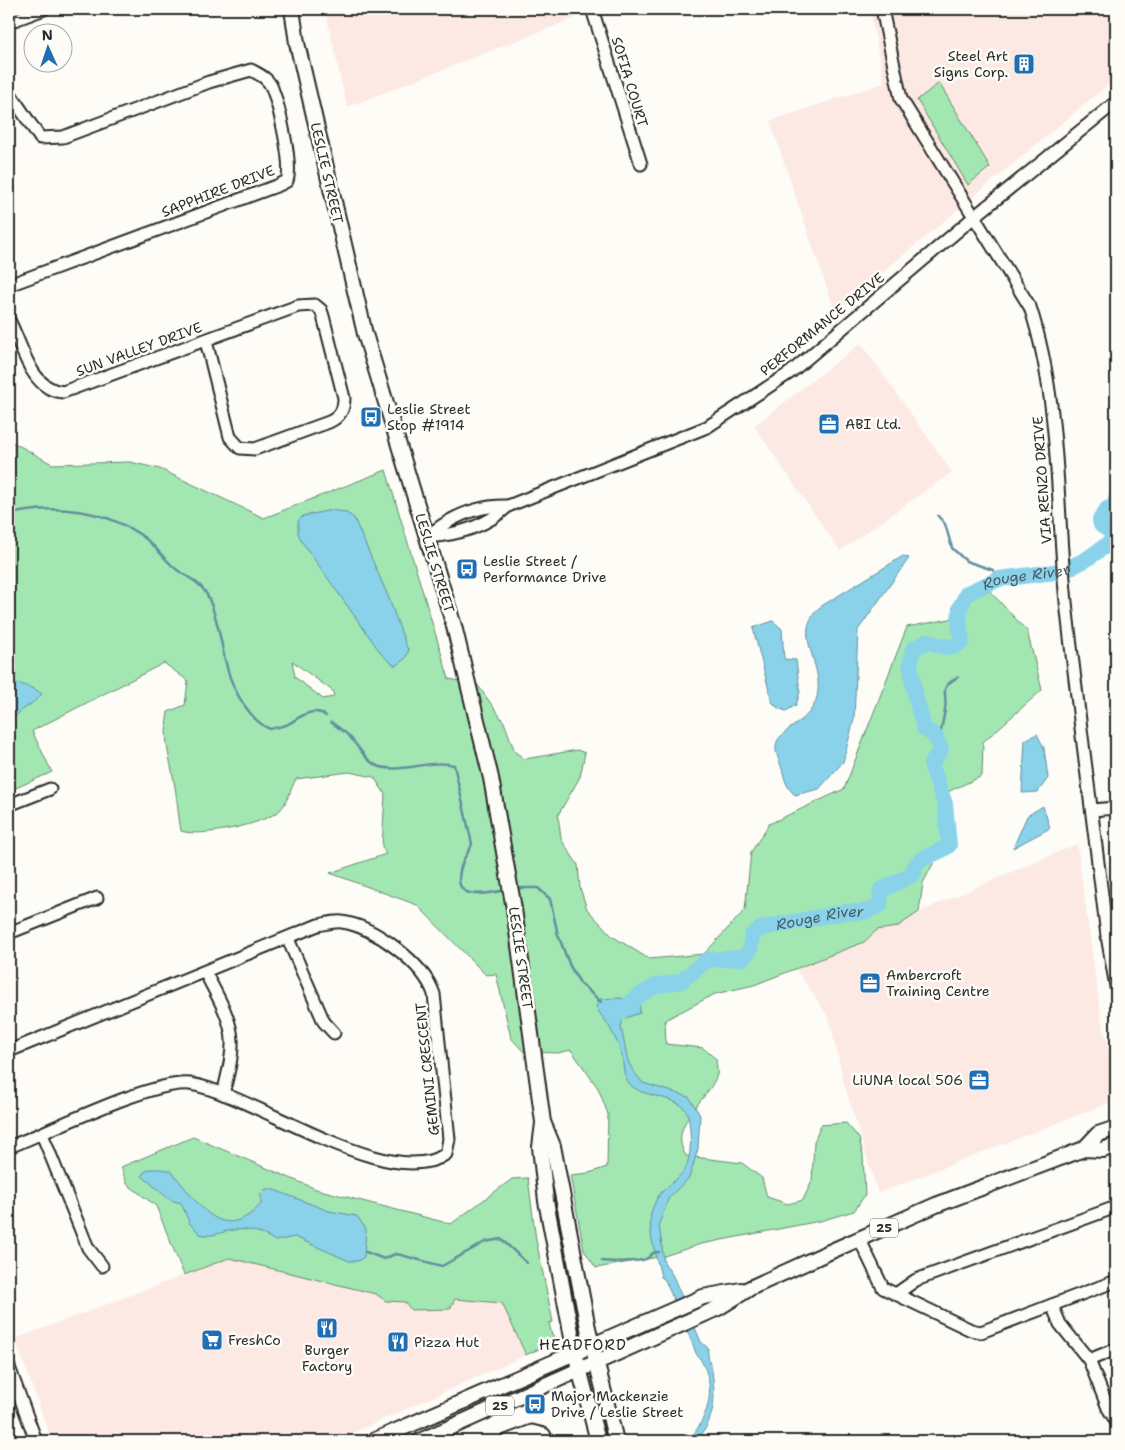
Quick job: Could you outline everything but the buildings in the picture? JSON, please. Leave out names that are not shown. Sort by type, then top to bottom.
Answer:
[{"type":"main road","name":"LESLIE STREET","points":[[291,10],[365,334],[427,536],[471,692],[491,778],[514,909],[543,1122],[540,1147],[546,1201],[575,1353],[598,1441]]},
{"type":"main road","name":"LESLIE STREET","points":[[543,1122],[553,1146],[592,1345],[616,1441]]},
{"type":"main road","name":"25","points":[[1084,1149],[1098,1134],[1116,1128]]},
{"type":"main road","name":"25","points":[[420,1441],[718,1308],[750,1288],[936,1205],[1084,1149],[1103,1150],[1116,1146]]},
{"type":"main road","name":"25","points":[[373,1441],[703,1297],[750,1288]]},
{"type":"street","points":[[9,22],[44,9]]},
{"type":"street","name":"SOFIA COURT","points":[[592,9],[640,164]]},
{"type":"street","name":"VIA RENZO DRIVE","points":[[882,9],[901,99],[1030,307],[1041,341],[1049,382],[1066,601],[1107,936],[1116,987]]},
{"type":"street","name":"SAPPHIRE DRIVE","points":[[9,92],[40,138],[51,139],[63,137],[209,82],[251,70],[264,76],[271,87],[289,159],[289,174],[287,181],[279,185],[9,286]]},
{"type":"street","name":"PERFORMANCE DRIVE","points":[[427,536],[453,535],[494,520],[508,506],[707,427],[791,372],[974,217],[1116,102]]},
{"type":"street","name":"SUN VALLEY DRIVE","points":[[9,320],[29,365],[40,380],[52,390],[58,392],[70,390],[298,306],[314,305],[321,310],[323,316],[344,398],[343,410],[336,419],[329,422],[255,448],[240,448],[230,437],[206,341]]},
{"type":"street","points":[[9,805],[50,789]]},
{"type":"street","points":[[1092,810],[1116,808]]},
{"type":"street","points":[[9,933],[96,898]]},
{"type":"street","name":"GEMINI CRESCENT","points":[[9,1050],[318,925],[340,922],[362,928],[392,946],[416,966],[429,982],[434,994],[450,1139],[446,1154],[435,1162],[398,1161],[356,1153],[223,1094],[190,1084],[162,1086],[9,1147]]},
{"type":"street","points":[[288,938],[324,1022],[334,1032]]},
{"type":"street","points":[[205,972],[229,1025],[232,1040],[232,1058],[223,1094]]},
{"type":"street","points":[[42,1134],[88,1248],[102,1266]]},
{"type":"street","points":[[896,1294],[916,1280],[1116,1207]]},
{"type":"street","points":[[859,1238],[878,1282],[883,1288],[970,1330],[981,1332],[1116,1281]]},
{"type":"street","points":[[1052,1305],[1060,1324],[1089,1360],[1108,1408],[1116,1421]]},
{"type":"street","points":[[1089,1360],[1116,1349]]},
{"type":"street","points":[[9,1367],[11,1379],[36,1441]]},
{"type":"street","points":[[506,1441],[532,1431],[544,1434],[548,1441]]},
{"type":"shaded area","points":[[325,9],[598,9],[347,107]]},
{"type":"shaded area","points":[[870,9],[1116,9],[1116,78],[835,312],[770,121],[884,83]]},
{"type":"shaded area","points":[[861,343],[952,472],[840,551],[754,426]]},
{"type":"shaded area","points":[[1077,844],[1102,1024],[1116,1071],[1116,1100],[878,1193],[845,1087],[829,1018],[796,969],[864,942],[877,930],[897,927],[919,912]]},
{"type":"shaded area","points":[[229,1258],[376,1294],[386,1301],[455,1299],[503,1303],[526,1355],[335,1441],[52,1441],[15,1339]]},
{"type":"green space","points":[[939,83],[990,167],[968,185],[917,100]]},
{"type":"green space","points":[[9,440],[52,464],[130,462],[160,469],[264,518],[386,470],[449,679],[477,684],[504,722],[515,752],[525,759],[577,750],[585,753],[580,777],[558,815],[561,839],[578,865],[580,888],[587,909],[612,936],[649,959],[704,954],[745,910],[751,852],[769,824],[844,789],[907,627],[950,619],[986,587],[1027,631],[1042,690],[983,742],[982,776],[941,795],[946,839],[923,883],[919,912],[897,927],[877,930],[864,942],[754,985],[715,994],[665,1020],[666,1044],[703,1048],[716,1059],[717,1075],[691,1114],[681,1134],[681,1145],[686,1156],[742,1163],[762,1178],[767,1197],[788,1204],[803,1200],[812,1181],[814,1142],[821,1125],[846,1123],[859,1138],[863,1155],[865,1195],[854,1211],[820,1221],[701,1244],[664,1256],[596,1268],[584,1250],[570,1175],[589,1173],[607,1167],[608,1114],[598,1088],[571,1050],[558,1053],[524,1052],[511,1038],[496,974],[486,975],[417,905],[330,873],[386,854],[382,847],[385,794],[374,777],[349,772],[296,779],[282,807],[273,815],[248,825],[217,831],[190,833],[181,831],[166,731],[168,712],[185,705],[188,681],[164,663],[32,731],[52,772],[9,791]],"holes":[[[292,661],[334,692],[333,697],[323,699],[295,677]]]},
{"type":"green space","points":[[193,1137],[316,1189],[451,1224],[512,1179],[528,1178],[536,1240],[553,1322],[549,1323],[552,1336],[555,1336],[556,1341],[526,1355],[502,1303],[455,1299],[450,1309],[411,1310],[405,1302],[386,1301],[376,1294],[229,1258],[184,1275],[156,1206],[127,1184],[121,1167]]},
{"type":"water","points":[[332,510],[345,512],[354,518],[388,596],[409,649],[406,658],[395,666],[383,656],[302,542],[298,533],[298,521],[303,516]]},
{"type":"water","points":[[903,556],[909,558],[858,630],[854,719],[843,762],[819,789],[795,795],[786,783],[776,747],[778,740],[783,734],[806,715],[813,706],[817,695],[818,681],[808,642],[809,624],[820,607]]},
{"type":"water","points":[[773,621],[782,629],[784,659],[796,660],[800,692],[796,705],[786,711],[778,708],[772,702],[753,628]]},
{"type":"water","points":[[9,681],[31,688],[42,694],[9,724]]},
{"type":"water","points":[[1037,734],[1044,748],[1048,778],[1038,792],[1022,793],[1025,740]]},
{"type":"water","points":[[1043,806],[1050,828],[1013,848],[1027,816]]},
{"type":"water","points":[[619,998],[639,1001],[640,1013],[623,1019],[621,1027],[628,1061],[633,1071],[643,1083],[689,1097],[700,1115],[698,1149],[689,1178],[669,1197],[659,1224],[664,1262],[673,1276],[701,1342],[708,1348],[713,1381],[713,1408],[708,1424],[697,1441],[688,1441],[700,1424],[708,1405],[709,1385],[707,1374],[695,1352],[665,1280],[661,1277],[650,1226],[652,1210],[658,1197],[679,1177],[686,1166],[690,1152],[688,1116],[680,1105],[673,1101],[642,1092],[628,1082],[624,1073],[618,1044],[596,1006],[600,999]]},
{"type":"water","points":[[150,1169],[171,1171],[201,1206],[211,1215],[222,1221],[234,1221],[247,1216],[261,1204],[261,1194],[266,1189],[272,1189],[329,1211],[357,1216],[366,1229],[364,1257],[358,1261],[349,1261],[295,1237],[275,1241],[258,1232],[246,1230],[234,1230],[210,1235],[200,1234],[190,1224],[181,1203],[170,1200],[142,1176],[144,1172]]},
{"type":"waterway","name":"Rouge River","points":[[616,1016],[638,996],[656,986],[681,981],[707,960],[743,958],[750,950],[752,935],[762,928],[845,912],[865,912],[880,905],[881,890],[910,876],[914,873],[913,870],[920,861],[949,845],[945,804],[931,764],[941,749],[935,736],[924,728],[916,699],[910,665],[913,649],[928,641],[949,647],[962,642],[959,623],[960,607],[967,593],[999,579],[1063,571],[1087,559],[1115,539],[1116,535],[1101,525],[1100,520],[1107,509],[1115,506],[1116,500]]},
{"type":"waterway","points":[[9,514],[45,509],[80,511],[98,515],[131,529],[146,539],[176,569],[199,585],[206,593],[214,613],[232,682],[238,695],[257,721],[270,729],[285,725],[312,712],[321,713],[326,716]]},
{"type":"waterway","points":[[938,516],[945,524],[952,548],[966,561],[993,570],[999,579]]},
{"type":"waterway","points":[[939,741],[946,704],[945,688],[958,677]]},
{"type":"waterway","points":[[331,722],[350,737],[371,762],[380,767],[454,765],[472,844],[459,874],[460,884],[463,890],[469,893],[477,894],[506,890]]},
{"type":"waterway","points":[[516,888],[538,888],[550,899],[558,935],[570,966],[580,983],[601,1002]]},
{"type":"waterway","points":[[366,1252],[384,1259],[395,1254],[442,1266],[485,1242],[501,1239],[527,1263]]},
{"type":"waterway","points":[[602,1261],[624,1262],[643,1260],[653,1253],[659,1252]]},
{"type":"place","name":"Steel Art Signs Corp.","points":[[1024,64]]},
{"type":"place","name":"Leslie Street Stop #1914","points":[[371,417]]},
{"type":"place","name":"ABI Ltd.","points":[[829,424]]},
{"type":"place","name":"Leslie Street / Performance Drive","points":[[467,569]]},
{"type":"place","name":"Ambercroft Training Centre","points":[[870,983]]},
{"type":"place","name":"LiUNA local 506","points":[[979,1080]]},
{"type":"place","name":"Burger Factory","points":[[327,1328]]},
{"type":"place","name":"FreshCo","points":[[212,1340]]},
{"type":"place","name":"Pizza Hut","points":[[398,1342]]},
{"type":"place","name":"Major Mackenzie Drive / Leslie Street","points":[[535,1404]]},
{"type":"district","name":"HEADFORD","points":[[583,1345]]}]
